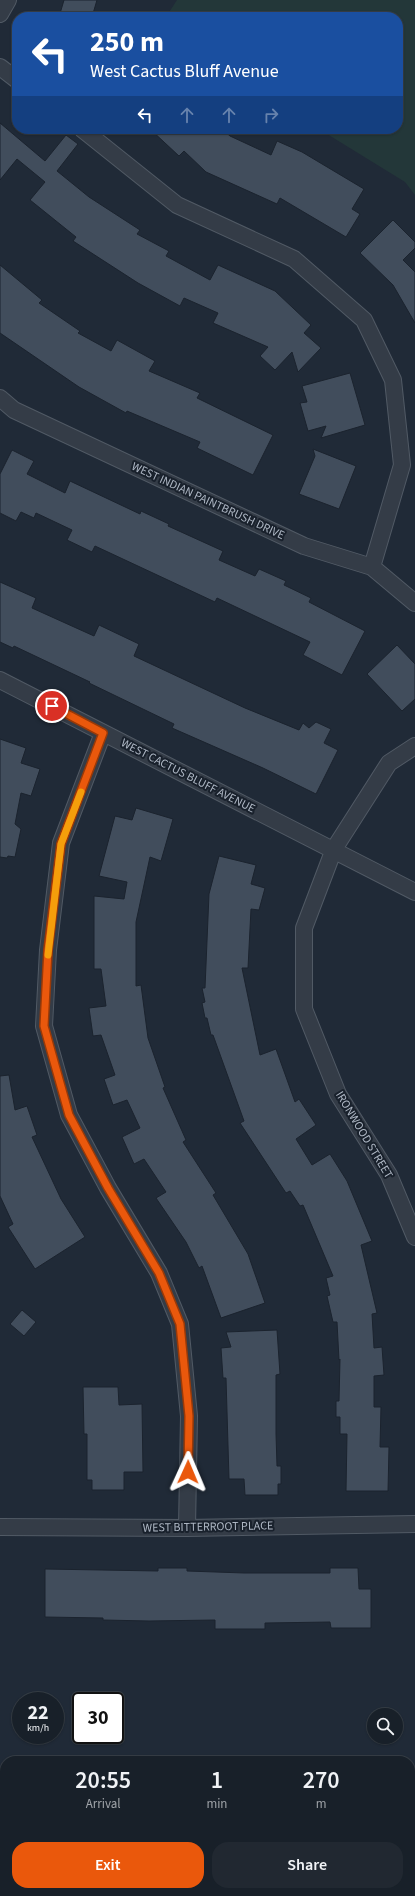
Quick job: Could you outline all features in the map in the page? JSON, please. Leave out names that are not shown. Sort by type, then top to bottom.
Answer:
[{"type":"street","points":[[0,14],[8,0]]},
{"type":"street","points":[[0,67],[12,76]]},
{"type":"street","points":[[88,134],[177,205],[294,259],[364,320],[393,380],[402,465],[372,567]]},
{"type":"street","name":"WEST INDIAN PAINTBRUSH DRIVE","points":[[0,398],[14,410],[304,546],[372,567],[415,604]]},
{"type":"street","name":"WEST CACTUS BLUFF AVENUE","points":[[0,680],[334,849],[415,892]]},
{"type":"street","points":[[103,733],[61,844],[48,950],[44,1026],[69,1115],[108,1188],[159,1273],[180,1324],[189,1416],[187,1528]]},
{"type":"street","name":"IRONWOOD STREET","points":[[415,746],[389,763],[334,849],[304,928],[304,1009],[338,1094],[389,1175],[415,1237]]},
{"type":"street","name":"WEST BITTERROOT PLACE","points":[[0,1527],[187,1528],[415,1524]]},
{"type":"green space","points":[[177,0],[415,0],[415,195],[405,182],[327,134],[403,134],[403,12],[169,12]]},
{"type":"building","points":[[64,0],[97,0],[93,12],[60,12]]},
{"type":"building","points":[[0,123],[45,161],[66,135],[78,144],[57,171],[89,197],[140,230],[137,234],[169,251],[166,256],[210,280],[218,265],[275,291],[311,325],[304,333],[321,348],[298,372],[292,352],[275,370],[260,356],[268,347],[213,323],[218,313],[184,298],[180,306],[138,283],[73,241],[76,237],[30,200],[45,182],[17,159],[0,180]]},
{"type":"building","points":[[155,134],[228,134],[271,155],[277,141],[302,152],[364,189],[352,209],[360,214],[346,237],[280,198],[277,204],[206,172],[184,151],[179,156]]},
{"type":"building","points":[[393,220],[415,242],[415,248],[403,260],[415,272],[415,323],[393,285],[360,253]]},
{"type":"building","points":[[0,265],[42,300],[39,303],[80,331],[78,333],[111,351],[117,340],[155,361],[149,371],[200,393],[197,398],[273,435],[253,475],[197,448],[200,442],[127,411],[126,413],[79,387],[0,333]]},
{"type":"building","points":[[350,373],[365,425],[321,438],[326,426],[308,431],[300,403],[307,402],[302,386]]},
{"type":"building","points":[[313,449],[356,466],[339,509],[299,494],[315,456]]},
{"type":"building","points":[[12,450],[34,461],[27,474],[65,493],[70,481],[140,514],[141,511],[169,524],[168,526],[223,551],[219,560],[255,576],[259,569],[286,581],[284,585],[311,598],[309,602],[365,631],[342,675],[303,655],[310,642],[217,598],[215,602],[95,546],[92,552],[67,540],[72,530],[36,513],[34,518],[21,512],[16,521],[0,513],[0,474]]},
{"type":"building","points":[[0,582],[36,598],[32,608],[94,636],[99,625],[139,644],[134,656],[245,708],[299,730],[303,723],[309,728],[316,722],[331,729],[324,743],[338,750],[316,794],[263,768],[172,728],[174,724],[89,683],[90,682],[14,646],[13,648],[0,642]]},
{"type":"building","points":[[397,645],[415,664],[415,699],[402,711],[367,674]]},
{"type":"building","points":[[0,739],[26,748],[21,763],[40,769],[31,796],[21,793],[15,824],[21,829],[15,857],[8,856],[7,858],[0,857]]},
{"type":"building","points":[[136,808],[173,819],[161,861],[150,857],[136,922],[136,986],[141,985],[148,1038],[165,1087],[163,1088],[186,1140],[183,1142],[216,1193],[213,1195],[248,1254],[265,1303],[221,1318],[202,1266],[199,1268],[186,1242],[156,1198],[166,1192],[144,1159],[134,1164],[122,1137],[140,1128],[127,1100],[113,1105],[104,1079],[115,1075],[101,1035],[93,1036],[89,1008],[106,1006],[101,969],[94,969],[94,896],[124,899],[127,882],[99,876],[115,816],[132,820]]},
{"type":"building","points":[[219,856],[256,865],[251,884],[265,888],[259,910],[251,909],[248,968],[242,968],[260,1055],[276,1049],[295,1102],[299,1099],[316,1125],[296,1139],[312,1165],[330,1154],[347,1181],[372,1241],[361,1245],[377,1313],[372,1314],[374,1348],[382,1347],[384,1375],[374,1376],[374,1407],[381,1407],[380,1447],[389,1447],[388,1491],[346,1491],[347,1434],[340,1434],[340,1417],[336,1417],[336,1401],[339,1401],[340,1359],[339,1360],[337,1322],[333,1322],[327,1296],[330,1295],[326,1278],[333,1276],[303,1205],[300,1206],[290,1191],[286,1193],[240,1123],[244,1121],[213,1035],[211,1035],[207,1018],[205,1018],[202,1003],[205,1002],[202,988],[205,988],[209,894]]},
{"type":"building","points":[[9,1075],[15,1110],[27,1106],[37,1135],[32,1137],[61,1199],[85,1237],[35,1269],[8,1227],[13,1224],[0,1196],[0,1076]]},
{"type":"building","points":[[22,1310],[36,1322],[24,1336],[10,1324]]},
{"type":"building","points":[[277,1330],[280,1374],[276,1375],[276,1434],[277,1466],[281,1466],[281,1484],[278,1484],[278,1495],[245,1495],[244,1479],[229,1479],[226,1378],[223,1378],[221,1348],[231,1347],[226,1332]]},
{"type":"building","points":[[83,1387],[118,1387],[119,1405],[142,1404],[143,1472],[124,1472],[124,1490],[92,1490],[92,1480],[87,1480],[87,1434],[84,1434]]},
{"type":"building","points":[[158,1568],[187,1568],[187,1571],[244,1573],[330,1573],[330,1568],[358,1568],[359,1589],[371,1589],[371,1628],[331,1628],[330,1622],[265,1623],[265,1629],[215,1629],[215,1620],[149,1621],[103,1620],[103,1618],[45,1617],[45,1569],[158,1571]]},
{"type":"slow traffic","points":[[48,955],[61,844],[81,792]]},
{"type":"route","points":[[52,706],[103,733],[61,844],[48,950],[44,1026],[69,1115],[108,1188],[159,1273],[180,1324],[189,1416],[188,1472]]}]
